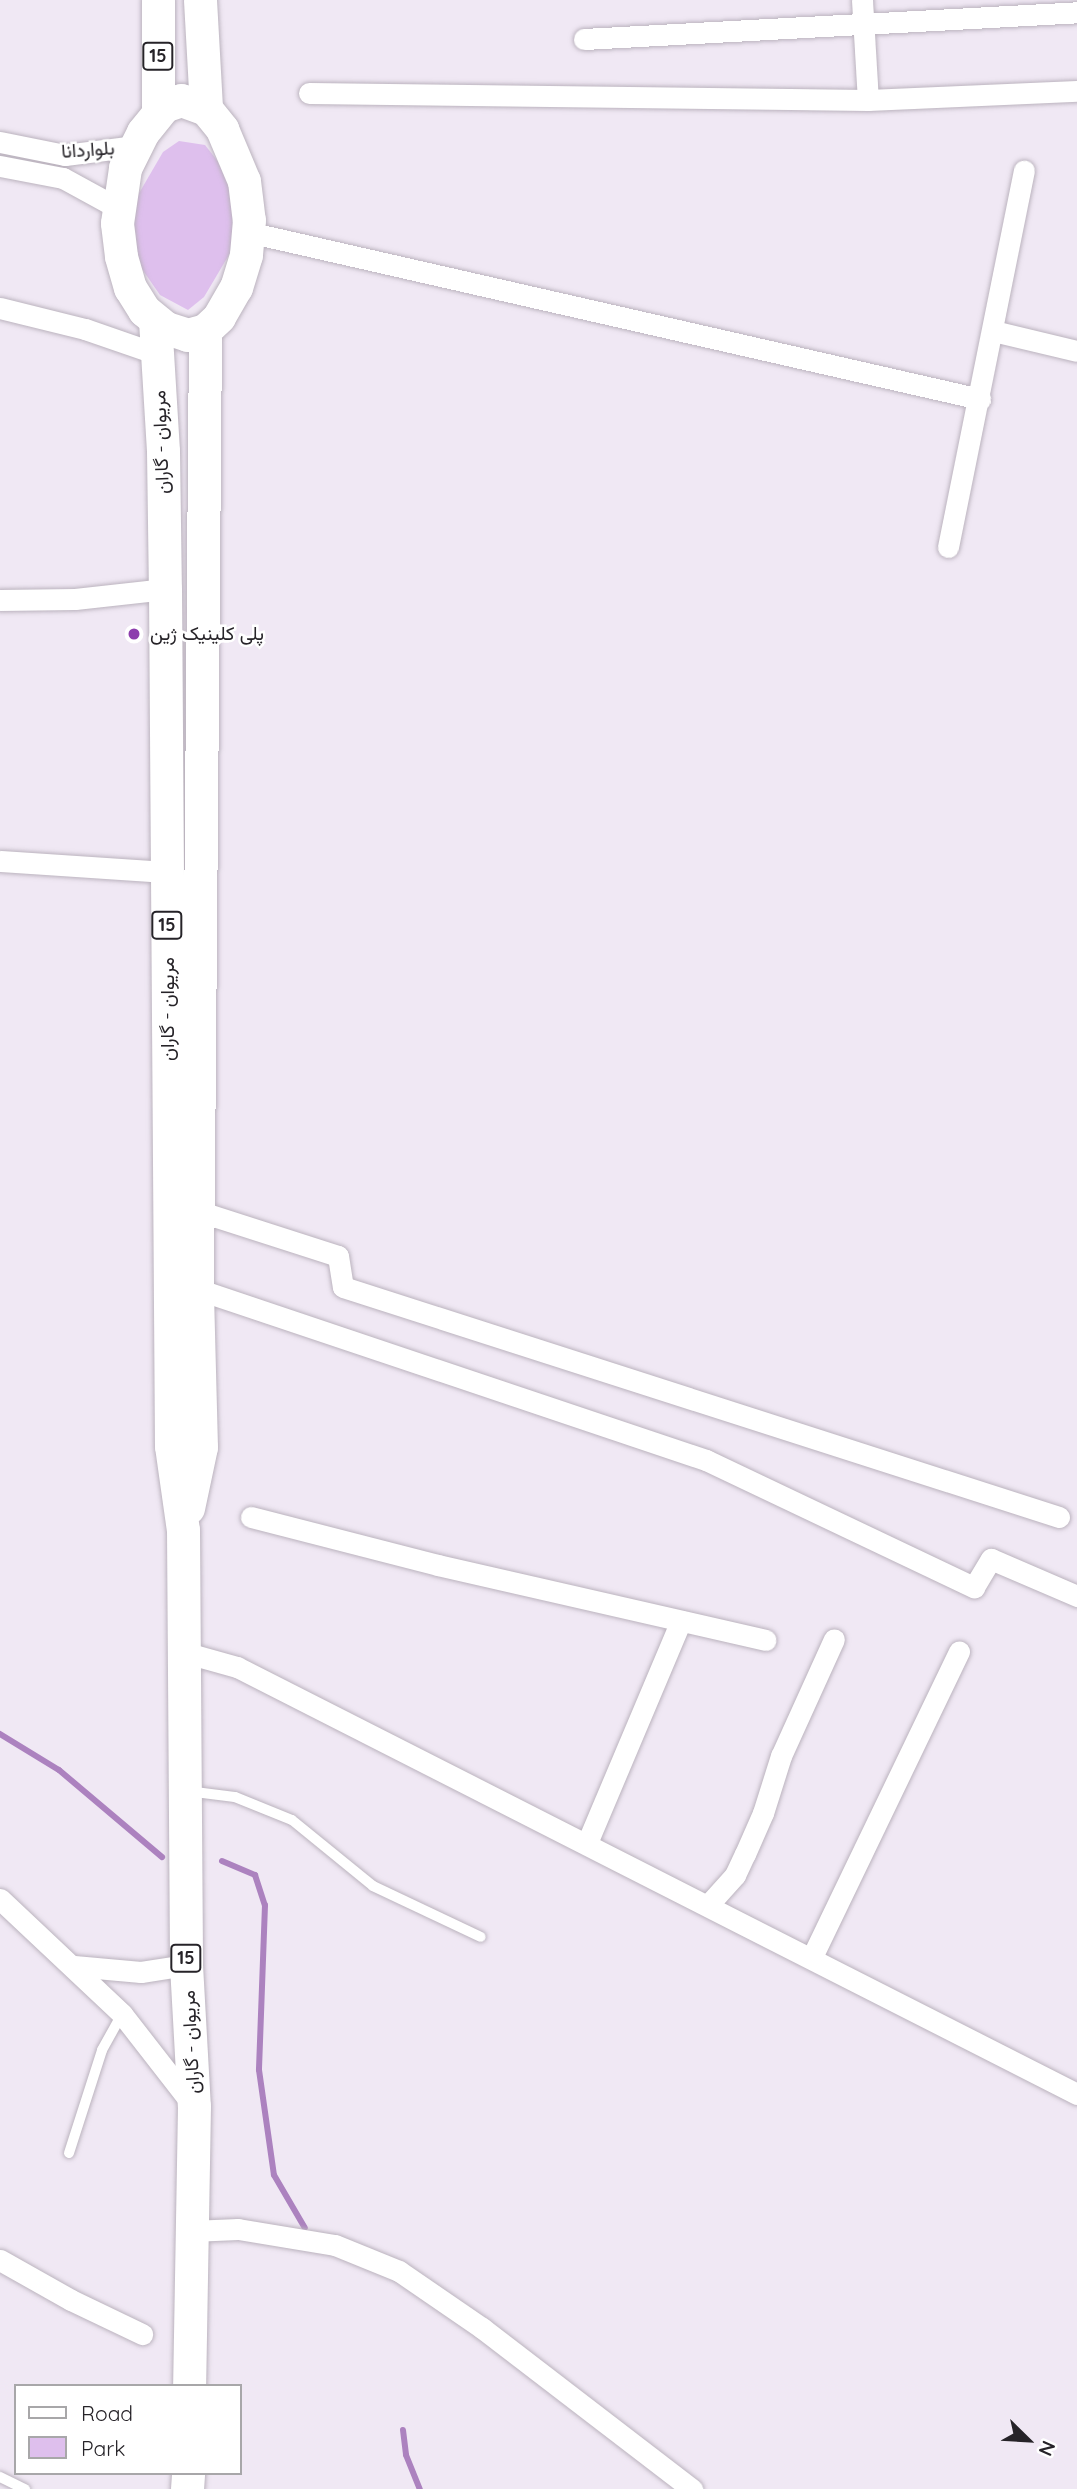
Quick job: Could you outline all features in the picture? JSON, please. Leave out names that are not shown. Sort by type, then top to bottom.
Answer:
[{"type":"main road","name":"15","points":[[158,0],[158,112]]},
{"type":"main road","name":"15","points":[[200,0],[206,109]]},
{"type":"main road","points":[[181,100],[206,109],[222,129],[244,181],[248,232],[246,255],[236,287],[219,317],[205,330],[182,335],[155,320],[144,310],[130,288],[121,256],[118,208],[125,168],[135,146],[158,112],[169,103],[181,100]]},
{"type":"main road","name":"مریوان - گاران","points":[[155,320],[164,489],[171,1446],[183,1531],[186,1965],[194,2106],[189,2384]]},
{"type":"main road","name":"مریوان - گاران","points":[[183,1531],[201,1447],[197,1289],[205,330]]},
{"type":"main road","points":[[164,489],[172,480],[182,476],[194,477],[204,482]]},
{"type":"street","points":[[862,0],[868,100]]},
{"type":"street","points":[[584,39],[1077,12]]},
{"type":"street","points":[[309,93],[868,100],[1077,91]]},
{"type":"street","name":"بلواردانا","points":[[0,142],[65,155],[135,146]]},
{"type":"street","name":"بلواردانا","points":[[0,166],[63,178],[118,208]]},
{"type":"street","points":[[948,547],[1024,171]]},
{"type":"street","points":[[248,232],[980,399]]},
{"type":"street","points":[[0,308],[85,329],[157,354]]},
{"type":"street","points":[[993,331],[1077,351]]},
{"type":"street","points":[[0,600],[75,599],[165,589]]},
{"type":"street","points":[[0,860],[167,872]]},
{"type":"street","points":[[198,1211],[338,1256],[343,1287],[1059,1517]]},
{"type":"street","points":[[197,1289],[706,1460],[974,1587],[991,1559],[1077,1596]]},
{"type":"street","points":[[251,1517],[766,1640]]},
{"type":"street","points":[[587,1843],[681,1621]]},
{"type":"street","points":[[709,1904],[735,1875],[745,1854],[763,1813],[781,1756],[834,1639]]},
{"type":"street","points":[[183,1652],[237,1667],[812,1956],[1077,2094]]},
{"type":"street","points":[[812,1956],[959,1652]]},
{"type":"street","points":[[0,1899],[122,2014],[194,2106]]},
{"type":"street","points":[[74,1966],[141,1972],[186,1965]]},
{"type":"street","points":[[191,2231],[238,2229],[335,2245],[399,2270],[482,2328],[692,2489]]},
{"type":"street","points":[[0,2260],[71,2300],[142,2333]]},
{"type":"lane","points":[[185,1791],[235,1797],[292,1820],[373,1886],[481,1937]]},
{"type":"lane","points":[[69,2153],[102,2050],[122,2014]]},
{"type":"lane","points":[[0,2477],[25,2489]]},
{"type":"green space","points":[[179,141],[205,145],[231,178],[236,243],[204,297],[188,310],[160,295],[133,256],[131,207],[163,152]]},
{"type":"waterway","points":[[0,1734],[59,1770],[162,1857]]},
{"type":"waterway","points":[[222,1861],[255,1875],[265,1905],[259,2070],[274,2175],[305,2228]]},
{"type":"waterway","points":[[403,2430],[406,2455],[420,2489]]},
{"type":"place","name":"پلی کلینیک ژین","points":[[134,634]]}]
